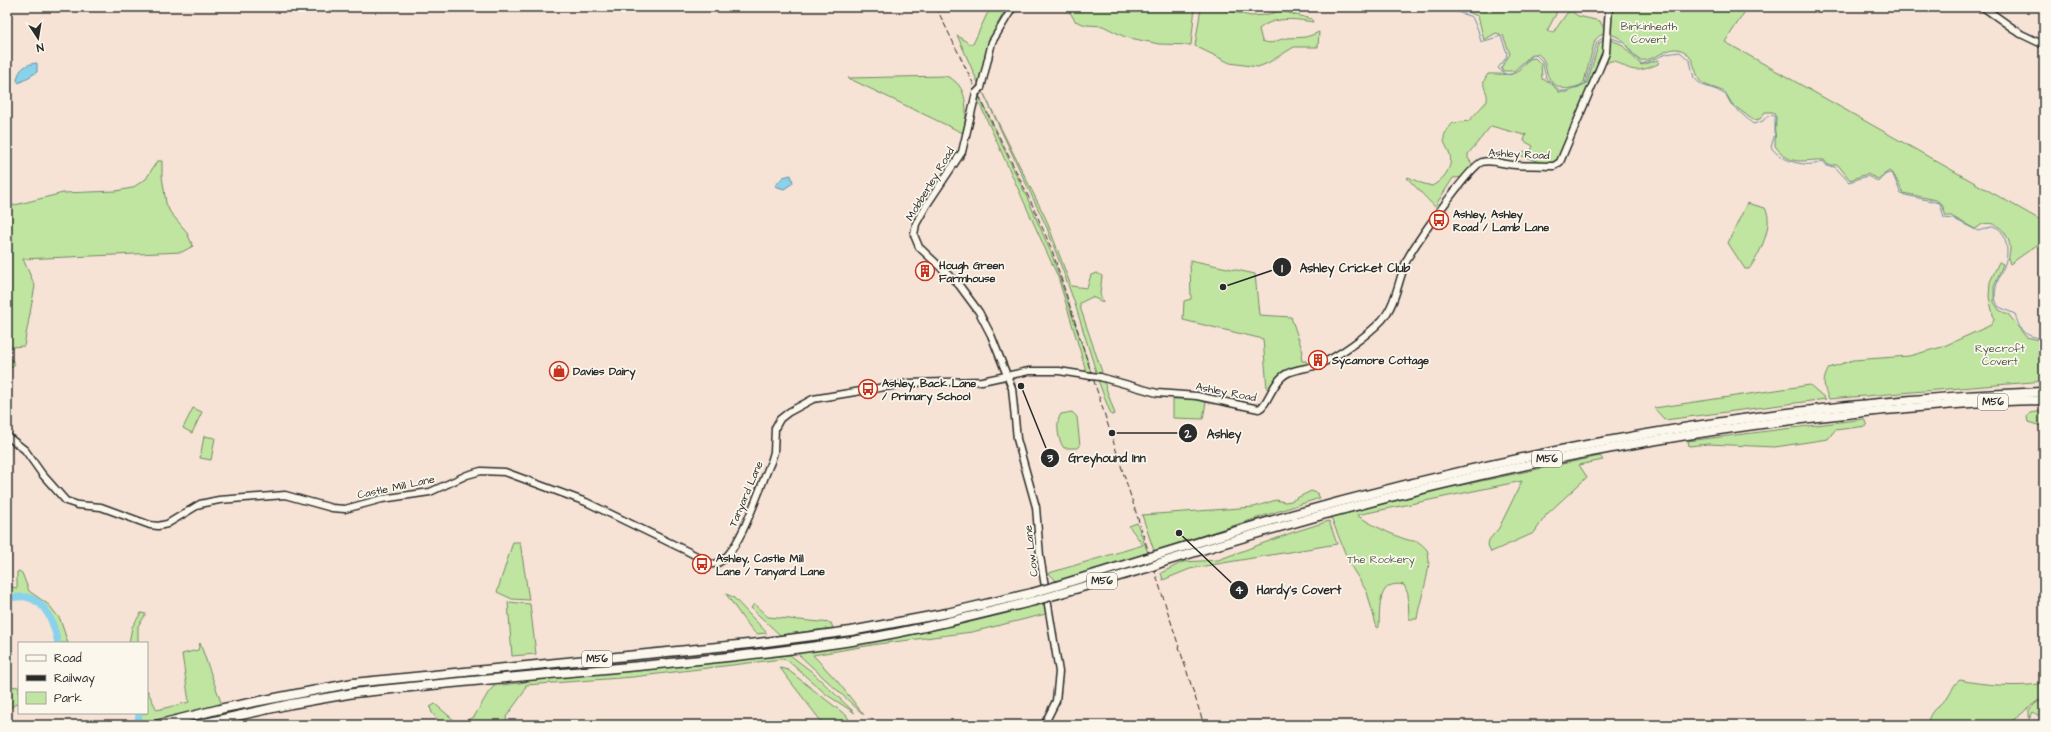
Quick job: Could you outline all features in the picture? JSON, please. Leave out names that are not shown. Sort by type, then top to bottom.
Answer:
[{"type":"highway","name":"M56","points":[[196,725],[291,704],[354,693],[760,653],[853,641],[949,623],[1162,558],[1341,500],[1477,466],[1596,442],[1701,424],[1816,409],[1948,397],[2044,392]]},
{"type":"highway","name":"M56","points":[[1162,558],[1386,496],[1513,467],[1606,449],[1701,433],[1817,417],[1949,405],[2044,400]]},
{"type":"highway","name":"M56","points":[[160,724],[224,708],[353,683],[758,643],[851,631],[1033,597]]},
{"type":"street","name":"Mobberley Road","points":[[1008,375],[980,312],[959,285],[919,247],[914,239],[916,224],[962,152],[976,93],[981,88],[992,42],[1014,7]]},
{"type":"street","name":"Ashley Road","points":[[780,419],[806,402],[828,396],[897,384],[971,382],[1029,371],[1048,370],[1100,377],[1157,393],[1197,396],[1241,406],[1262,408],[1272,388],[1285,374],[1326,361],[1355,342],[1382,320],[1392,303],[1411,252],[1438,212],[1475,166],[1486,161],[1518,166],[1554,166],[1560,162],[1604,60],[1607,42],[1609,7]]},
{"type":"street","points":[[1983,7],[2021,34],[2044,45]]},
{"type":"street","name":"Cow Lane","points":[[1008,375],[1012,388],[1019,453],[1031,485],[1036,507],[1040,556],[1059,664],[1059,682],[1056,701],[1044,725]]},
{"type":"street","name":"Tanyard Lane","points":[[712,564],[720,564],[725,559],[748,521],[771,462],[774,452],[775,428],[780,419]]},
{"type":"street","name":"Castle Mill Lane","points":[[7,436],[25,450],[42,474],[66,501],[78,505],[101,507],[150,525],[167,524],[200,504],[219,500],[285,495],[332,508],[345,509],[382,499],[430,492],[481,470],[493,470],[505,472],[586,502],[712,564]]},
{"type":"green space","points":[[994,7],[1008,7],[993,35],[979,85],[957,35],[968,43],[973,44],[987,14]]},
{"type":"green space","points":[[1067,7],[1195,7],[1191,45],[1159,44],[1125,37],[1103,26],[1086,25],[1075,21]]},
{"type":"green space","points":[[1201,7],[1212,7],[1251,16],[1281,11],[1312,19],[1313,22],[1292,19],[1278,20],[1259,29],[1262,41],[1270,43],[1287,38],[1306,37],[1319,32],[1318,47],[1294,47],[1268,63],[1258,67],[1230,63],[1195,46]]},
{"type":"green space","points":[[1455,7],[1556,7],[1556,14],[1547,31],[1553,33],[1567,13],[1571,11],[1578,16],[1600,21],[1605,31],[1595,40],[1584,82],[1576,87],[1567,89],[1559,87],[1550,80],[1544,60],[1538,54],[1532,54],[1514,71],[1503,71],[1501,68],[1510,54],[1503,35],[1496,33],[1484,40],[1478,16]]},
{"type":"green space","name":"Birkinheath Covert","points":[[1611,7],[1748,7],[1725,42],[2044,222],[2044,240],[2010,264],[2008,239],[1998,226],[1988,223],[1975,229],[1951,216],[1946,216],[1942,204],[1936,200],[1903,193],[1894,175],[1889,171],[1878,179],[1867,174],[1850,180],[1838,165],[1828,165],[1824,160],[1792,160],[1781,153],[1775,146],[1776,117],[1773,112],[1765,112],[1760,119],[1753,120],[1732,104],[1725,92],[1702,83],[1699,80],[1694,64],[1683,51],[1672,49],[1646,60],[1638,59],[1620,38],[1609,34]]},
{"type":"green space","points":[[1605,39],[1604,50],[1561,157],[1557,161],[1547,163],[1522,156],[1520,154],[1525,151],[1530,153],[1533,146],[1524,141],[1526,134],[1524,135],[1491,126],[1468,154],[1468,158],[1473,165],[1465,177],[1453,178],[1437,203],[1437,209],[1407,178],[1408,177],[1432,186],[1443,177],[1449,169],[1451,160],[1444,142],[1445,133],[1453,123],[1469,121],[1487,101],[1484,82],[1488,74],[1515,73],[1524,66],[1529,59],[1535,58],[1541,64],[1542,79],[1550,82],[1559,92],[1568,92],[1587,83],[1599,43]]},
{"type":"green space","points":[[1609,39],[1621,44],[1641,65],[1659,60],[1658,64],[1641,70],[1627,68],[1616,61],[1610,61],[1603,66]]},
{"type":"green space","points":[[945,76],[959,85],[963,92],[966,117],[963,133],[848,78]]},
{"type":"green space","points":[[982,90],[1046,219],[1071,286],[1087,288],[1091,275],[1097,273],[1102,276],[1100,294],[1103,302],[1092,297],[1080,303],[1080,307],[1102,372],[1100,376],[1097,375],[1074,301],[1047,228]]},
{"type":"green space","points":[[978,95],[1026,195],[1052,255],[1092,375],[1087,374],[1058,277],[977,98]]},
{"type":"green space","points":[[157,161],[162,161],[162,176],[166,203],[170,212],[186,231],[193,246],[182,252],[23,259],[35,286],[24,346],[10,347],[10,358],[15,364],[7,372],[7,207],[63,193],[116,191],[132,188],[146,179]]},
{"type":"green space","points":[[1747,203],[1765,208],[1768,214],[1768,222],[1761,248],[1749,269],[1745,269],[1728,243]]},
{"type":"green space","points":[[1190,260],[1255,274],[1259,315],[1291,317],[1303,352],[1301,356],[1302,361],[1306,361],[1309,366],[1281,375],[1267,389],[1263,339],[1183,320],[1184,301],[1191,299]]},
{"type":"green space","name":"Ryecroft Covert","points":[[1999,262],[2003,264],[1994,287],[1994,302],[1999,310],[2009,315],[2026,337],[2044,341],[2044,381],[1829,399],[1825,391],[1824,380],[1829,368],[1853,360],[1909,356],[1942,347],[1991,325],[1994,319],[1989,297],[1990,282]]},
{"type":"green space","points":[[1098,380],[1104,382],[1115,414],[1111,415]]},
{"type":"green space","points":[[1810,385],[1826,399],[1665,420],[1654,408]]},
{"type":"green space","points":[[1173,399],[1192,399],[1206,402],[1203,419],[1173,418]]},
{"type":"green space","points":[[193,408],[202,412],[192,433],[183,428]]},
{"type":"green space","points":[[2044,411],[2044,427],[2028,422],[2027,417],[2030,413]]},
{"type":"green space","points":[[1072,412],[1077,417],[1080,446],[1078,448],[1064,448],[1059,436],[1058,421],[1061,414]]},
{"type":"green space","points":[[1864,419],[1867,426],[1835,430],[1828,439],[1775,447],[1708,444],[1689,446],[1688,441]]},
{"type":"green space","points":[[204,436],[215,438],[211,460],[200,458]]},
{"type":"green space","name":"The Rookery","points":[[1600,456],[1603,460],[1579,465],[1587,477],[1547,514],[1534,533],[1491,552],[1488,545],[1489,540],[1499,528],[1522,481],[1357,515],[1377,527],[1404,539],[1417,541],[1427,550],[1429,557],[1429,565],[1417,619],[1409,619],[1408,594],[1404,585],[1395,584],[1389,586],[1384,591],[1380,604],[1379,627],[1377,628],[1367,592],[1349,563],[1331,517],[1448,488]]},
{"type":"green space","points":[[1311,491],[1317,493],[1320,498],[1154,551],[1142,515],[1254,507],[1276,500],[1285,502],[1291,501]]},
{"type":"green space","points":[[1329,521],[1337,544],[1190,569],[1163,580],[1161,573],[1183,562],[1218,560],[1291,533]]},
{"type":"green space","points":[[1137,523],[1148,553],[1056,581],[1049,573],[1143,545],[1129,526]]},
{"type":"green space","points":[[513,542],[520,542],[529,600],[512,599],[497,592]]},
{"type":"green space","points":[[19,571],[22,573],[29,591],[49,605],[60,619],[68,642],[60,642],[53,621],[45,607],[40,602],[33,597],[26,595],[7,596],[7,586],[17,588],[17,572]]},
{"type":"green space","points":[[726,594],[733,597],[767,633],[756,634]]},
{"type":"green space","points":[[508,602],[530,604],[536,654],[512,656]]},
{"type":"green space","points":[[754,604],[768,617],[831,623],[833,628],[780,635],[751,608]]},
{"type":"green space","points":[[1044,604],[1046,614],[972,632],[878,644],[813,655],[838,682],[864,715],[797,653],[934,629]]},
{"type":"green space","points":[[141,613],[146,614],[138,626],[138,642],[129,642],[132,627]]},
{"type":"green space","points":[[200,643],[222,705],[140,725],[142,714],[148,714],[148,692],[157,710],[189,702],[182,654],[198,650]]},
{"type":"green space","points":[[790,655],[811,671],[855,713],[827,695],[787,660],[782,659],[633,677],[526,685],[524,692],[506,717],[508,725],[443,725],[432,713],[430,707],[435,704],[455,721],[462,722],[474,717],[488,693],[494,686],[526,682],[526,680]]},
{"type":"green space","points":[[780,668],[788,670],[847,716],[851,725],[824,725]]},
{"type":"green space","points":[[1960,680],[2002,685],[2034,685],[2044,683],[2044,697],[2034,703],[2017,718],[2006,724],[1981,725],[1928,722],[1933,711],[1948,697],[1954,686]]},
{"type":"green space","points":[[7,686],[18,687],[18,703],[7,710]]},
{"type":"green space","points":[[2044,699],[2044,713],[2039,716],[2033,712],[2029,719],[2029,710],[2036,703]]},
{"type":"water","points":[[37,63],[37,72],[19,83],[17,80],[19,72],[30,64]]},
{"type":"water","points":[[791,175],[793,183],[784,189],[775,186],[783,177]]},
{"type":"waterway","points":[[1448,7],[1452,10],[1472,17],[1478,30],[1481,42],[1501,36],[1507,53],[1506,58],[1498,68],[1504,73],[1509,75],[1514,73],[1527,60],[1536,55],[1542,61],[1546,78],[1560,91],[1566,91],[1585,84],[1597,42],[1604,37]]},
{"type":"waterway","points":[[1609,37],[1623,42],[1642,64],[1666,54],[1680,52],[1690,61],[1694,78],[1702,85],[1726,95],[1731,104],[1753,124],[1763,121],[1767,116],[1772,115],[1775,117],[1775,134],[1771,147],[1779,155],[1790,161],[1802,164],[1816,164],[1823,161],[1827,166],[1835,167],[1849,182],[1867,176],[1878,181],[1886,174],[1891,173],[1901,194],[1940,203],[1944,218],[1954,219],[1978,231],[1990,227],[1997,228],[2004,236],[2007,246],[2007,254],[2006,261],[1996,287],[1996,302],[1999,307],[2015,314],[2019,326],[2024,332],[2028,335],[2044,339]]},
{"type":"waterway","points":[[7,598],[26,597],[39,603],[52,622],[58,642]]},
{"type":"waterway","points":[[138,725],[139,714]]},
{"type":"railway","points":[[936,7],[1032,204],[1052,250],[1204,725]]},
{"type":"place","name":"Ashley, Ashley Road / Lamb Lane","points":[[1439,220]]},
{"type":"place","name":"Hough Green Farmhouse","points":[[925,271]]},
{"type":"place","name":"Ashley Cricket Club","points":[[1223,287]]},
{"type":"place","name":"Sycamore Cottage","points":[[1318,360]]},
{"type":"place","name":"Davies Dairy","points":[[559,371]]},
{"type":"place","name":"Greyhound Inn","points":[[1021,386]]},
{"type":"place","name":"Ashley, Back Lane / Primary School","points":[[868,389]]},
{"type":"place","name":"Ashley","points":[[1112,433]]},
{"type":"place","name":"Hardy's Covert","points":[[1179,533]]},
{"type":"place","name":"Ashley, Castle Mill Lane / Tanyard Lane","points":[[702,564]]}]
